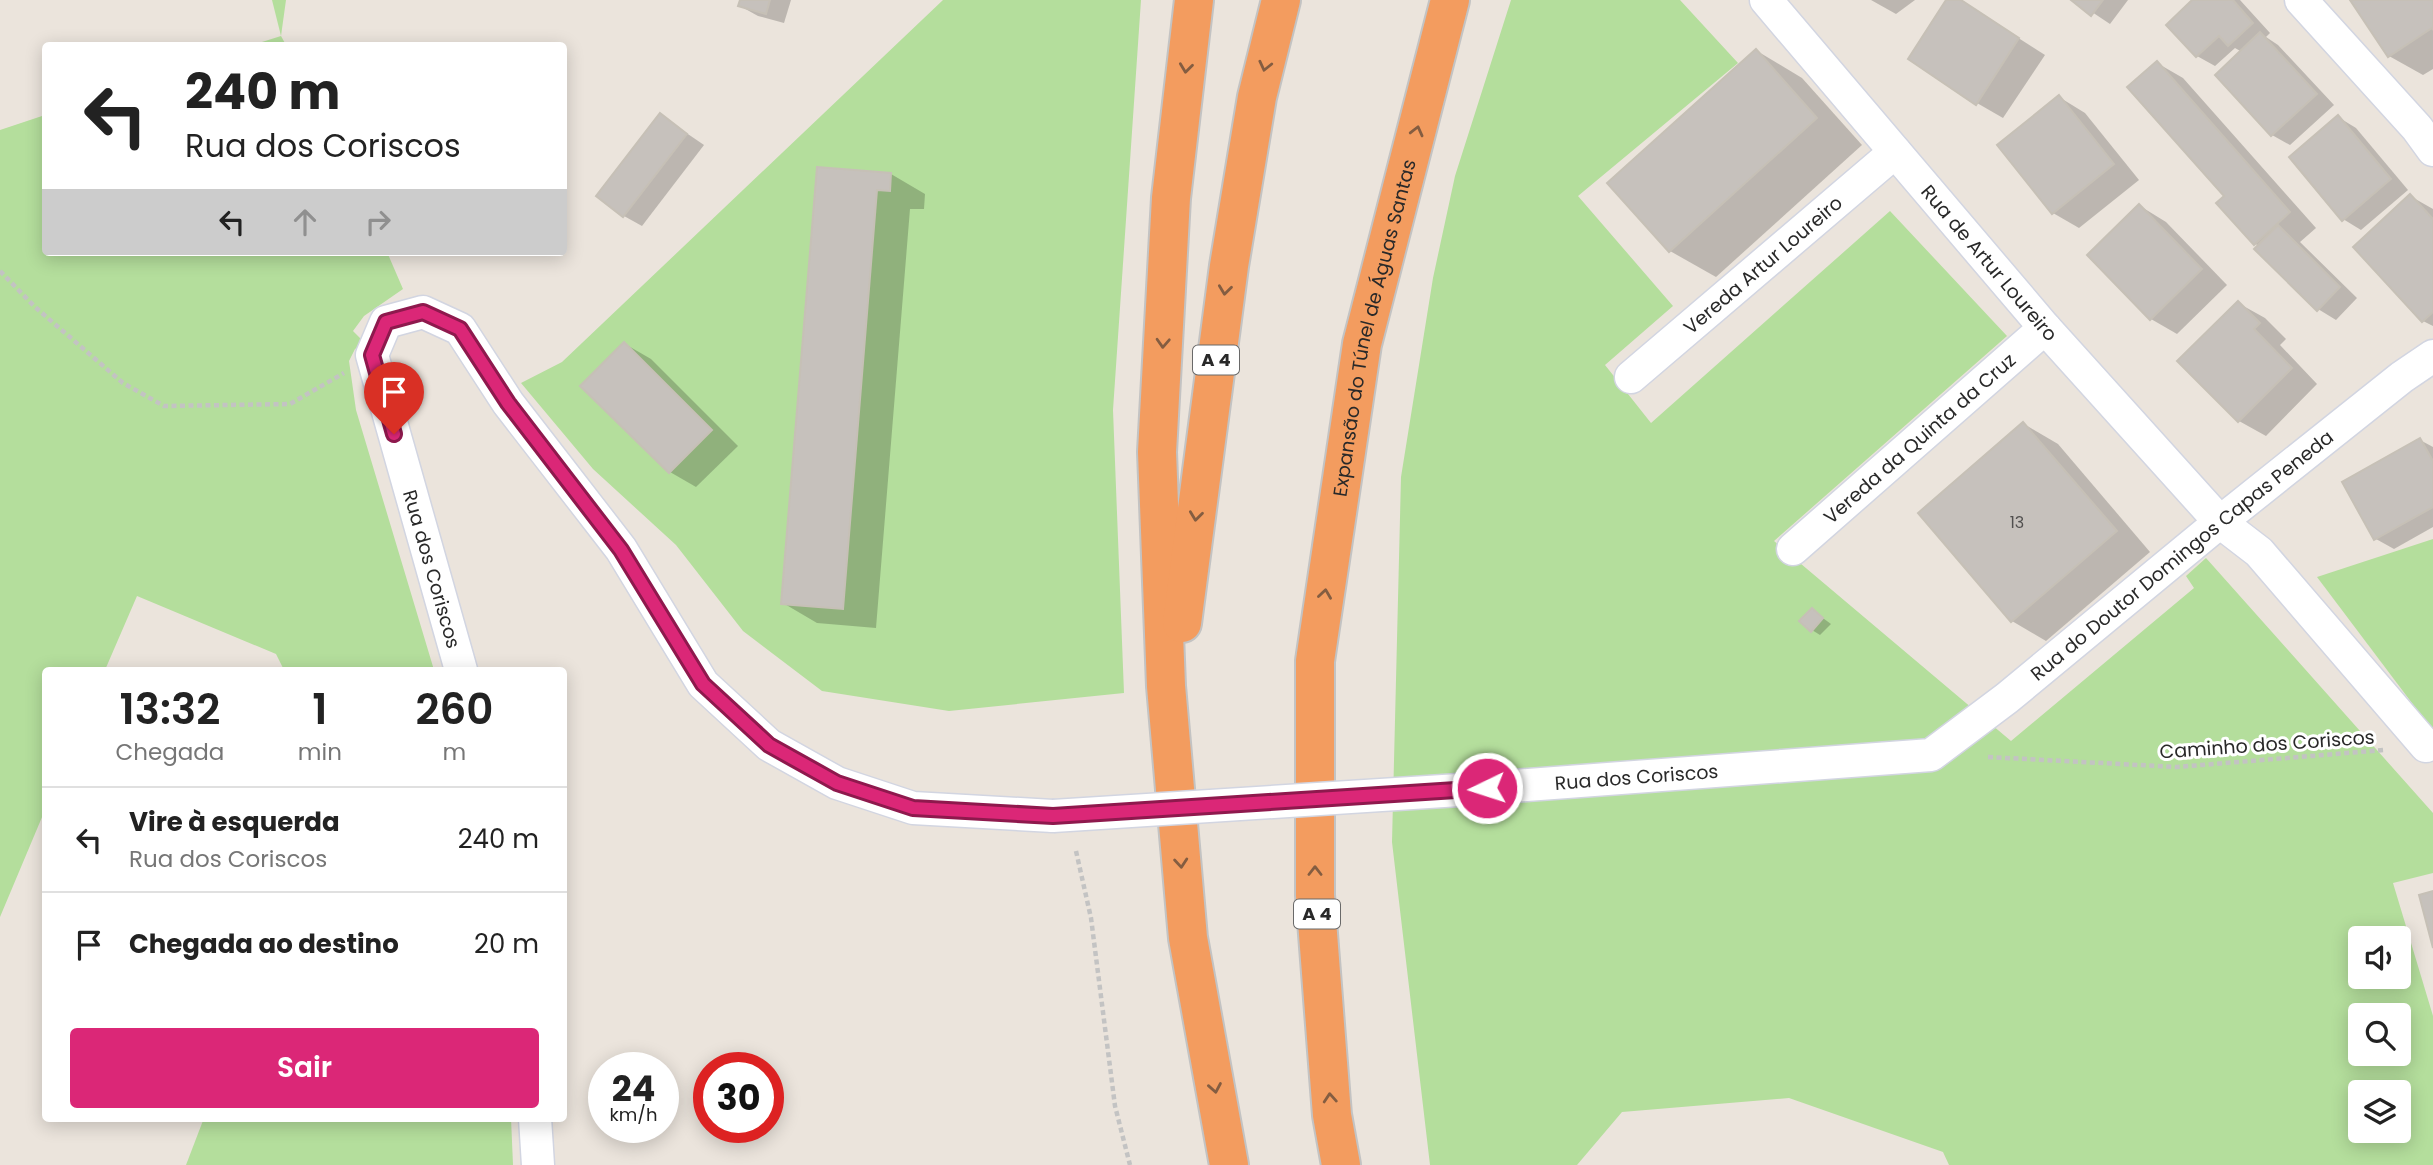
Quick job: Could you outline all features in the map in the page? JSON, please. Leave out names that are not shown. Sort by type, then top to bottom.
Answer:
[{"type":"highway","name":"A 4","points":[[1194,0],[1171,198],[1157,452],[1169,722],[1188,938],[1229,1165]]},
{"type":"highway","name":"A 4","points":[[1169,722],[1228,266],[1257,97],[1280,0]]},
{"type":"highway","name":"Expansão do Túnel de Águas Santas","points":[[1340,1165],[1332,1115],[1315,895],[1315,661],[1362,344],[1450,0]]},
{"type":"street","name":"Rua de Artur Loureiro","points":[[1766,0],[2045,328],[2220,522],[2259,552],[2426,746]]},
{"type":"street","points":[[2301,0],[2428,132]]},
{"type":"street","name":"Vereda Artur Loureiro","points":[[1631,377],[1895,152]]},
{"type":"street","name":"Rua dos Coriscos","points":[[460,667],[372,355],[386,322],[423,312],[460,329],[508,403],[621,550],[703,684],[769,745],[837,783],[913,808],[1053,816],[1459,790],[1931,755]]},
{"type":"street","name":"Vereda da Quinta da Cruz","points":[[1793,548],[2045,328]]},
{"type":"street","name":"Rua do Doutor Domingos Capas Peneda","points":[[1931,755],[2007,698],[2220,522],[2402,377],[2433,356]]},
{"type":"street","points":[[535,1122],[538,1165]]},
{"type":"path","points":[[0,271],[35,307],[123,383],[164,406],[290,404],[372,355]]},
{"type":"path","name":"Caminho dos Coriscos","points":[[1931,755],[2177,767],[2426,746]]},
{"type":"path","points":[[1076,851],[1091,918],[1115,1106],[1130,1165]]},
{"type":"green space","points":[[272,0],[286,0],[281,36]]},
{"type":"green space","points":[[943,0],[1141,0],[1113,410],[1124,693],[949,711],[822,691],[743,631],[676,545],[593,469],[521,383],[562,362]]},
{"type":"green space","points":[[1511,0],[1680,0],[1738,63],[1578,196],[1673,306],[1605,365],[1651,423],[1890,211],[2007,336],[1774,541],[2011,741],[2194,588],[2186,576],[2206,558],[2433,813],[2433,873],[2393,883],[2406,926],[2348,926],[2348,989],[2411,989],[2411,943],[2433,1016],[2433,1165],[1949,1165],[1943,1152],[1789,1098],[1622,1112],[1577,1165],[1430,1165],[1392,842],[1401,477],[1433,278],[1455,176]]},
{"type":"green space","points":[[281,36],[284,42],[262,42]]},
{"type":"green space","points":[[42,116],[42,256],[389,256],[403,289],[364,316],[353,331],[365,343],[355,349],[349,361],[356,410],[433,667],[282,667],[276,654],[137,596],[106,667],[42,667],[42,817],[0,917],[0,130]]},
{"type":"green space","points":[[2433,539],[2433,731],[2317,577]]},
{"type":"green space","points":[[202,1122],[511,1122],[513,1165],[186,1165]]},
{"type":"building","points":[[740,0],[770,0],[766,14],[738,6]]},
{"type":"building","points":[[1946,0],[1961,0],[2019,38],[1976,105],[1908,59]]},
{"type":"building","points":[[2071,0],[2103,0],[2091,16]]},
{"type":"building","points":[[2192,0],[2233,0],[2253,23],[2228,46],[2219,36],[2196,57],[2166,25]]},
{"type":"building","points":[[2350,0],[2433,0],[2433,30],[2432,28],[2388,57]]},
{"type":"building","points":[[2260,32],[2317,94],[2271,136],[2215,75]]},
{"type":"building","points":[[1756,49],[1817,118],[1669,252],[1607,183]]},
{"type":"building","points":[[2157,61],[2290,212],[2254,245],[2216,203],[2224,196],[2127,87]]},
{"type":"building","points":[[2059,95],[2114,164],[2052,214],[1997,145]]},
{"type":"building","points":[[660,113],[687,134],[623,217],[596,196]]},
{"type":"building","points":[[2338,115],[2391,179],[2342,221],[2289,157]]},
{"type":"building","points":[[817,167],[891,173],[890,191],[877,190],[843,609],[781,604]]},
{"type":"building","points":[[2410,194],[2433,219],[2433,312],[2422,322],[2353,247]]},
{"type":"building","points":[[2139,204],[2202,269],[2150,320],[2087,255]]},
{"type":"building","points":[[2278,225],[2340,287],[2317,311],[2254,249]]},
{"type":"building","points":[[2238,301],[2260,323],[2254,329],[2292,368],[2238,422],[2177,361]]},
{"type":"building","points":[[624,342],[712,430],[669,473],[580,386]]},
{"type":"building","points":[[2023,422],[2117,531],[2011,622],[1918,513]]},
{"type":"building","points":[[2420,438],[2433,461],[2433,507],[2374,540],[2342,482]]},
{"type":"building","points":[[1812,608],[1823,618],[1811,632],[1799,621]]},
{"type":"building","points":[[2433,891],[2433,948],[2419,895]]},
{"type":"route","points":[[394,434],[372,355],[386,322],[423,312],[460,329],[508,403],[621,550],[703,684],[769,745],[837,783],[913,808],[1053,816],[1487,788]]}]
